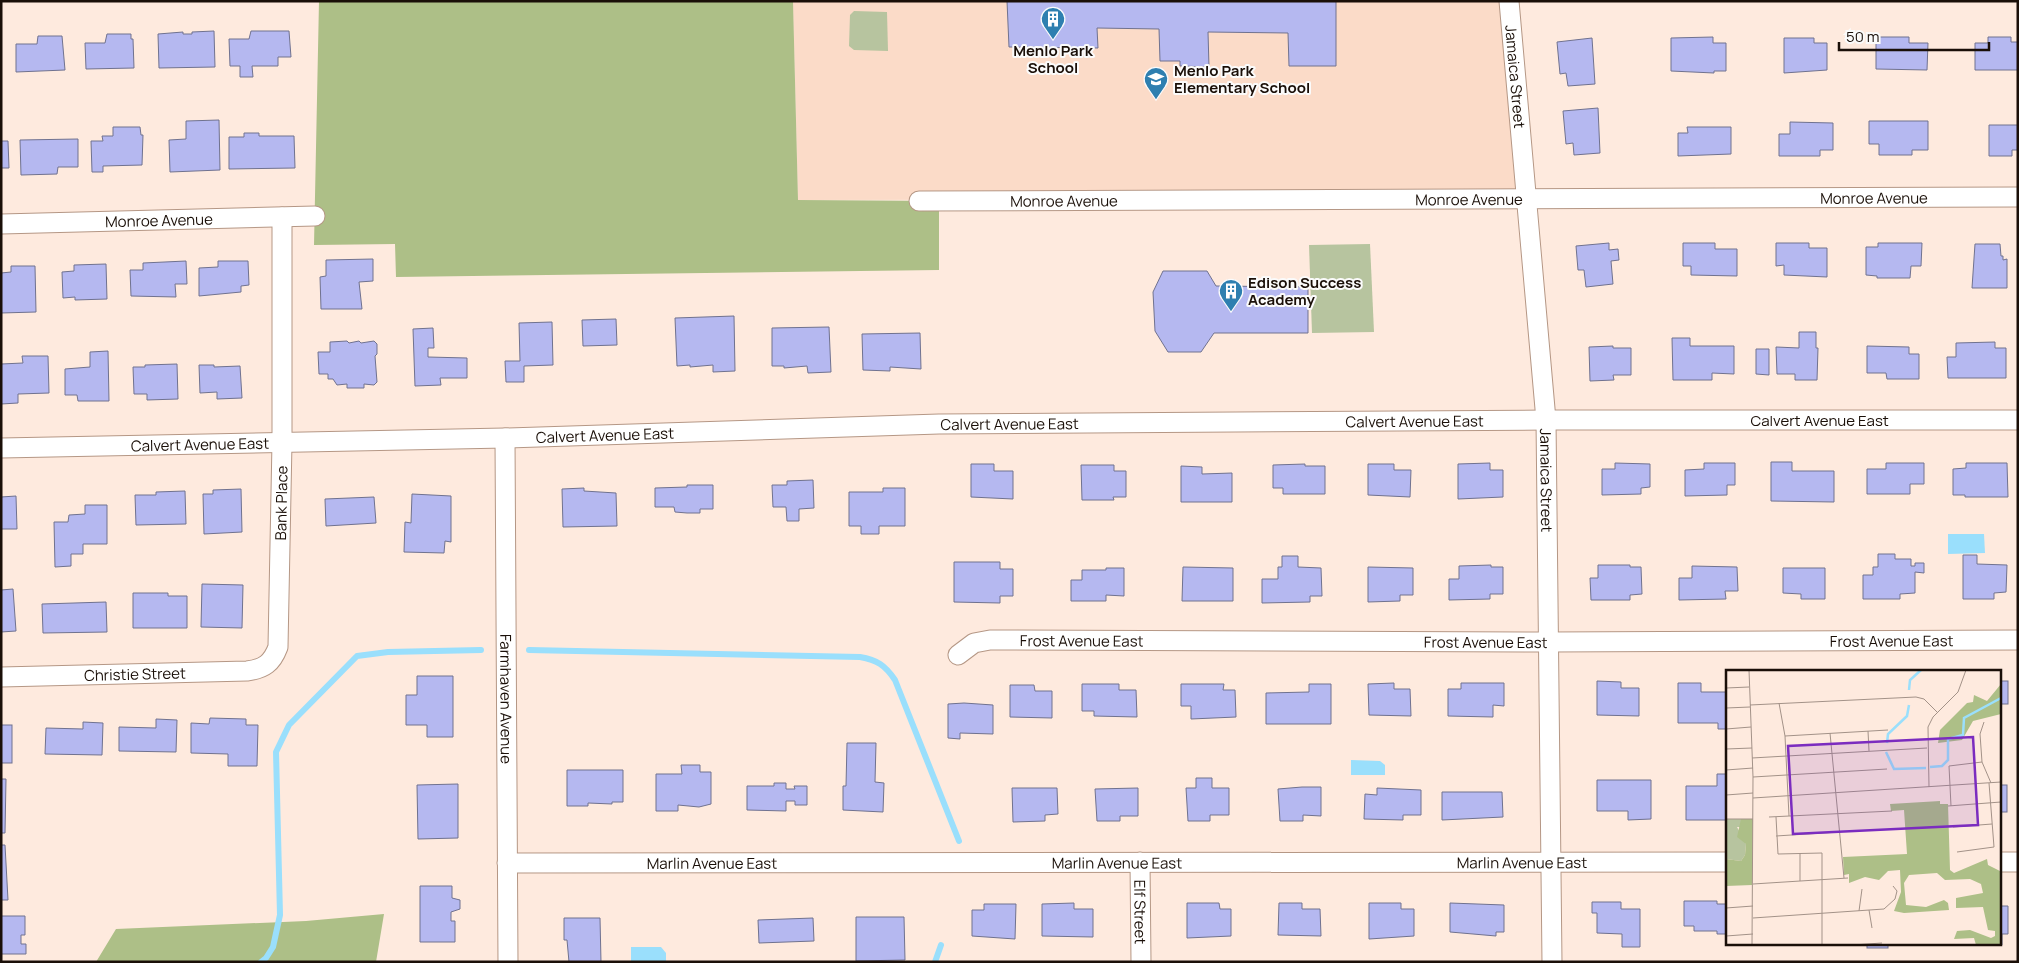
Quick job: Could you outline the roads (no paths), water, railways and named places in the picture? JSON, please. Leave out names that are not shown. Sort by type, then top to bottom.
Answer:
[{"type":"street","name":"Jamaica Street","points":[[1509,1],[1546,420],[1552,962]]},
{"type":"street","name":"Monroe Avenue","points":[[919,201],[2018,197]]},
{"type":"street","name":"Monroe Avenue","points":[[1,224],[315,216]]},
{"type":"street","name":"Bank Place","points":[[268,664],[278,647],[282,442],[282,217]]},
{"type":"street","name":"Calvert Avenue East","points":[[1,448],[505,438],[939,424],[1546,420],[2018,420]]},
{"type":"street","name":"Farmhaven Avenue","points":[[505,438],[508,962]]},
{"type":"street","name":"Frost Avenue East","points":[[958,655],[974,643],[990,640],[1549,642],[2018,640]]},
{"type":"street","name":"Christie Street","points":[[1,677],[247,671],[260,670],[268,664]]},
{"type":"street","name":"Elf Street","points":[[1140,862],[1140,962]]},
{"type":"street","name":"Marlin Avenue East","points":[[507,863],[1726,862]]},
{"type":"street","points":[[2002,862],[2018,862]]},
{"type":"water","points":[[1948,534],[1984,534],[1985,553],[1948,554]]},
{"type":"water","points":[[1351,760],[1380,761],[1385,765],[1385,775],[1351,775]]},
{"type":"water","points":[[631,947],[661,947],[666,953],[666,961],[631,962]]},
{"type":"waterway","points":[[261,962],[273,947],[280,915],[276,752],[289,725],[357,656],[388,652],[481,650]]},
{"type":"waterway","points":[[529,650],[860,657],[876,662],[888,670],[895,680],[959,841]]},
{"type":"waterway","points":[[935,962],[941,945]]},
{"type":"place","name":"Menlo Park School","points":[[1053,40]]},
{"type":"place","name":"Menlo Park Elementary School","points":[[1156,100]]},
{"type":"place","name":"Edison Success Academy","points":[[1231,312]]}]
